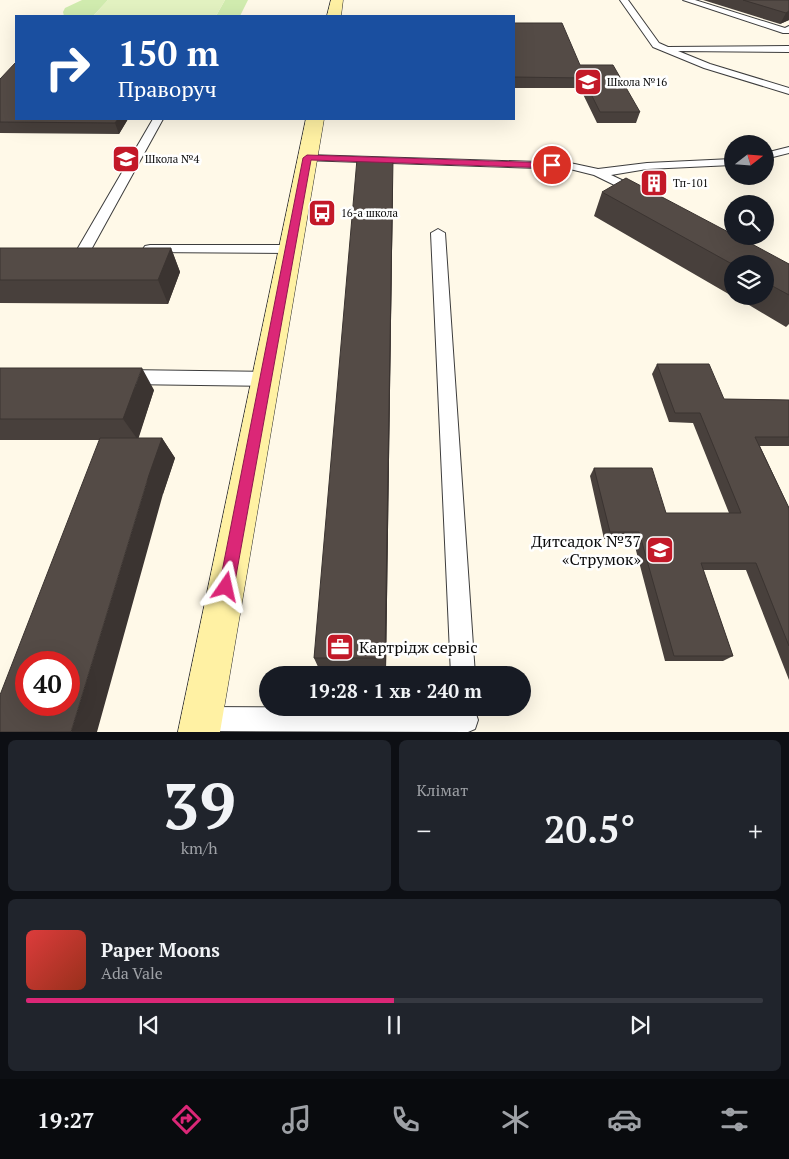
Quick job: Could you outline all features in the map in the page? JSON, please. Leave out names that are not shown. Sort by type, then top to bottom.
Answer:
[{"type":"street","points":[[334,15],[337,0]]},
{"type":"street","points":[[200,725],[315,120]]},
{"type":"lane","points":[[624,0],[656,45],[707,66],[789,91]]},
{"type":"lane","points":[[687,0],[786,31],[789,29]]},
{"type":"lane","points":[[662,48],[789,49]]},
{"type":"lane","points":[[104,248],[80,248],[157,120]]},
{"type":"lane","points":[[774,154],[789,150]]},
{"type":"lane","points":[[307,158],[570,166],[598,173],[649,199]]},
{"type":"lane","points":[[598,173],[647,166],[724,162]]},
{"type":"lane","points":[[438,233],[462,666]]},
{"type":"lane","points":[[134,248],[290,249]]},
{"type":"lane","points":[[110,376],[265,379]]},
{"type":"lane","points":[[200,725],[465,720]]},
{"type":"green space","points":[[82,0],[108,0],[94,15],[64,15],[65,8]]},
{"type":"green space","points":[[108,0],[225,0],[217,15],[94,15]]},
{"type":"green space","points":[[225,0],[248,0],[240,15],[217,15]]},
{"type":"building","points":[[743,0],[789,0],[789,11],[786,13]]},
{"type":"building","points":[[515,23],[562,23],[580,65],[613,65],[640,112],[600,112],[583,78],[515,77]]},
{"type":"building","points":[[15,63],[15,120],[117,120],[115,123],[0,122],[0,79]]},
{"type":"building","points":[[357,159],[393,159],[385,658],[314,658]]},
{"type":"building","points":[[626,178],[724,230],[724,245],[754,245],[772,255],[724,255],[724,260],[602,192]]},
{"type":"building","points":[[0,248],[171,248],[158,280],[0,280]]},
{"type":"building","points":[[774,256],[789,264],[789,295],[774,287]]},
{"type":"building","points":[[657,364],[709,364],[724,399],[789,400],[789,437],[755,437],[789,508],[789,646],[756,563],[701,563],[733,656],[674,656],[639,532],[610,532],[594,468],[652,468],[666,513],[741,513],[700,413],[675,413]]},
{"type":"building","points":[[0,368],[142,368],[123,419],[0,419]]},
{"type":"building","points":[[100,438],[162,438],[80,702],[80,651],[17,651]]},
{"type":"building","points":[[15,656],[15,716],[76,716],[71,732],[0,732],[0,695]]},
{"type":"place","name":"Школа №16","points":[[588,82]]},
{"type":"place","name":"Школа №4","points":[[126,159]]},
{"type":"place","name":"Тп-101","points":[[654,183]]},
{"type":"place","name":"16-а школа","points":[[322,213]]},
{"type":"place","name":"Дитсадок №37 «Струмок»","points":[[660,550]]},
{"type":"place","name":"Картрiдж сервiс","points":[[340,647]]},
{"type":"route","points":[[226,587],[307,158],[552,165]]}]
